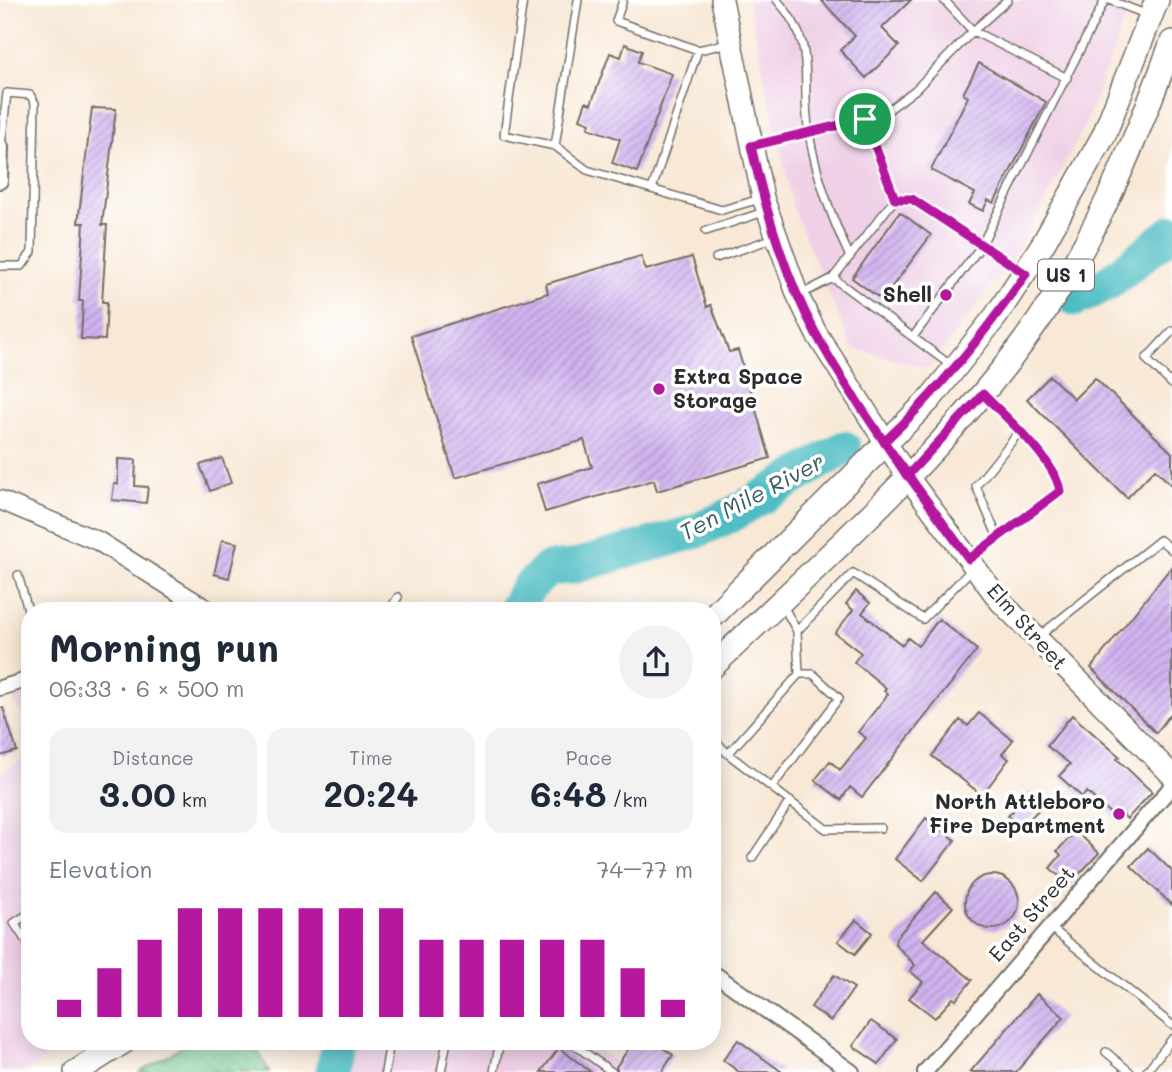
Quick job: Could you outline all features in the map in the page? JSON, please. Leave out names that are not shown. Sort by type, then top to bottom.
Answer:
[{"type":"main road","name":"Elm Street","points":[[722,0],[765,204],[798,296],[816,333],[907,476],[1000,601],[1172,775]]},
{"type":"main road","name":"US 1","points":[[721,608],[827,505],[884,442],[930,399],[956,369],[1026,274],[1104,135],[1154,8]]},
{"type":"main road","name":"US 1","points":[[721,658],[907,476],[983,394],[1026,340],[1095,224],[1123,170],[1172,42]]},
{"type":"main road","points":[[76,1072],[94,1050]]},
{"type":"street","points":[[0,181],[1,147]]},
{"type":"street","points":[[0,500],[98,541],[195,602]]},
{"type":"street","points":[[0,688],[21,681]]},
{"type":"street","name":"East Street","points":[[925,1072],[1172,786]]},
{"type":"street","points":[[721,978],[852,1072]]},
{"type":"lane","points":[[523,0],[505,135],[555,145],[587,170],[722,210],[765,204]]},
{"type":"lane","points":[[555,145],[578,0]]},
{"type":"lane","points":[[623,0],[616,21],[698,50],[730,43]]},
{"type":"lane","points":[[777,0],[797,25],[806,50],[809,132],[835,226],[850,257]]},
{"type":"lane","points":[[944,0],[973,31],[1067,78]]},
{"type":"lane","points":[[751,146],[883,114],[915,90],[1008,0]]},
{"type":"lane","points":[[913,337],[981,246],[1107,0],[1154,8]]},
{"type":"lane","points":[[652,189],[698,50]]},
{"type":"lane","points":[[0,266],[22,266],[32,252],[35,103],[30,95],[7,93],[1,147]]},
{"type":"lane","points":[[865,119],[895,199]]},
{"type":"lane","points":[[895,199],[912,199],[1026,274]]},
{"type":"lane","points":[[798,296],[832,278],[895,199]]},
{"type":"lane","points":[[706,230],[765,204]]},
{"type":"lane","points":[[716,258],[776,237]]},
{"type":"lane","points":[[832,278],[956,369]]},
{"type":"lane","points":[[1172,331],[1146,359],[1172,384]]},
{"type":"lane","points":[[797,631],[853,573],[923,619],[998,538],[1060,491],[1058,478],[1020,431],[983,394]]},
{"type":"lane","points":[[998,538],[976,486],[1020,431]]},
{"type":"lane","points":[[1036,639],[1160,540],[1172,550]]},
{"type":"lane","points":[[18,575],[26,602]]},
{"type":"lane","points":[[395,602],[398,597]]},
{"type":"lane","points":[[728,754],[799,674],[797,631],[781,600]]},
{"type":"lane","points":[[772,787],[839,698],[813,674],[799,674]]},
{"type":"lane","points":[[721,747],[826,829],[881,828]]},
{"type":"lane","points":[[752,858],[790,801]]},
{"type":"lane","points":[[21,919],[14,923],[21,934]]},
{"type":"lane","points":[[1050,926],[1172,1026]]},
{"type":"lane","points":[[1146,1072],[1172,1040]]},
{"type":"lane","points":[[386,1072],[389,1050]]},
{"type":"lane","points":[[441,1072],[445,1050]]},
{"type":"lane","points":[[494,1072],[498,1050]]},
{"type":"lane","points":[[581,1050],[612,1072]]},
{"type":"lane","points":[[1106,1052],[1130,1072]]},
{"type":"shaded area","points":[[748,0],[1131,0],[1089,116],[1046,201],[1008,264],[928,369],[852,348],[793,208]]},
{"type":"shaded area","points":[[21,695],[21,714],[11,698]]},
{"type":"shaded area","points":[[21,761],[21,1050],[59,1050],[24,1072],[0,1072],[0,774]]},
{"type":"shaded area","points":[[351,1050],[601,1050],[631,1072],[349,1072]]},
{"type":"green space","points":[[177,1050],[258,1050],[269,1072],[140,1072]]},
{"type":"building","points":[[821,0],[911,0],[882,28],[899,46],[866,78],[840,50],[855,36]]},
{"type":"building","points":[[625,44],[642,51],[638,62],[672,74],[637,172],[612,163],[620,139],[588,128],[590,123],[580,119],[586,102],[591,104],[610,53],[621,57]]},
{"type":"building","points":[[979,63],[1046,102],[994,203],[988,200],[983,211],[969,204],[975,193],[931,170],[968,97],[963,94]]},
{"type":"building","points":[[92,108],[116,109],[102,225],[107,225],[102,302],[107,302],[105,340],[81,339],[83,301],[79,301],[84,223],[78,223]]},
{"type":"building","points":[[900,212],[931,235],[882,300],[852,278]]},
{"type":"building","name":"Extra Space Storage","points":[[641,256],[646,270],[692,257],[707,307],[711,305],[729,352],[738,350],[770,458],[657,491],[654,480],[545,512],[537,484],[592,467],[584,440],[455,478],[411,336],[548,293],[546,284]]},
{"type":"building","points":[[1050,376],[1074,399],[1095,378],[1172,453],[1172,486],[1155,469],[1127,498],[1027,399]]},
{"type":"building","points":[[222,458],[231,483],[210,491],[200,465]]},
{"type":"building","points":[[118,459],[136,460],[135,486],[148,487],[146,503],[112,500],[114,484],[118,484]]},
{"type":"building","points":[[222,540],[237,543],[229,578],[214,574]]},
{"type":"building","points":[[1172,566],[1172,712],[1156,733],[1091,668]]},
{"type":"building","points":[[856,591],[870,603],[862,613],[902,645],[908,638],[918,646],[939,619],[977,650],[862,797],[850,787],[841,800],[815,780],[830,761],[840,770],[866,738],[858,732],[888,694],[884,691],[886,688],[854,662],[861,653],[835,633],[853,610],[846,604]]},
{"type":"building","points":[[0,708],[3,708],[17,751],[0,756]]},
{"type":"building","points":[[979,713],[1013,740],[1002,754],[1009,759],[982,795],[932,756],[960,720],[968,726]]},
{"type":"building","points":[[1072,715],[1120,757],[1117,759],[1152,792],[1127,819],[1121,813],[1115,818],[1087,792],[1082,797],[1059,776],[1070,764],[1047,746]]},
{"type":"building","points":[[1031,792],[1044,804],[1021,828],[1008,816]]},
{"type":"building","points":[[926,818],[955,840],[923,881],[895,859]]},
{"type":"building","points":[[1076,831],[1099,853],[1069,885],[1050,868],[1061,855],[1057,851]]},
{"type":"building","points":[[1148,848],[1172,871],[1172,905],[1131,866]]},
{"type":"building","points":[[992,875],[1011,883],[1019,902],[1011,921],[992,929],[973,921],[965,902],[973,883]]},
{"type":"building","points":[[936,892],[953,907],[923,940],[972,980],[956,1000],[953,998],[935,1018],[909,998],[923,982],[910,971],[915,965],[895,944],[896,938]]},
{"type":"building","points":[[856,920],[872,933],[855,954],[838,941]]},
{"type":"building","points":[[834,975],[854,988],[831,1021],[811,1007]]},
{"type":"building","points":[[1037,994],[1064,1017],[1016,1072],[970,1072]]},
{"type":"building","points":[[871,1021],[897,1039],[879,1064],[853,1046]]},
{"type":"building","points":[[738,1040],[782,1072],[739,1072],[723,1060]]},
{"type":"building","points":[[558,1050],[562,1050],[591,1072],[541,1072]]},
{"type":"building","points":[[628,1050],[666,1050],[673,1055],[662,1072],[618,1072],[616,1067]]},
{"type":"waterway","name":"Ten Mile River","points":[[1076,299],[1108,283],[1172,232]]},
{"type":"waterway","name":"Ten Mile River","points":[[520,602],[529,587],[548,569],[572,567],[694,532],[733,514],[844,448]]},
{"type":"waterway","name":"Ten Mile River","points":[[333,1072],[337,1050]]},
{"type":"place","name":"Shell","points":[[946,295]]},
{"type":"place","name":"Extra Space Storage","points":[[659,389]]},
{"type":"place","name":"North Attleboro Fire Department","points":[[1119,814]]},
{"type":"route","points":[[865,119],[751,146],[763,198],[798,296],[816,333],[853,394],[884,442],[907,476],[949,434],[983,394],[1020,431],[1058,478],[1060,491],[969,559],[907,476],[884,442],[930,399],[956,369],[1026,274],[912,199],[895,199],[865,119]]}]
